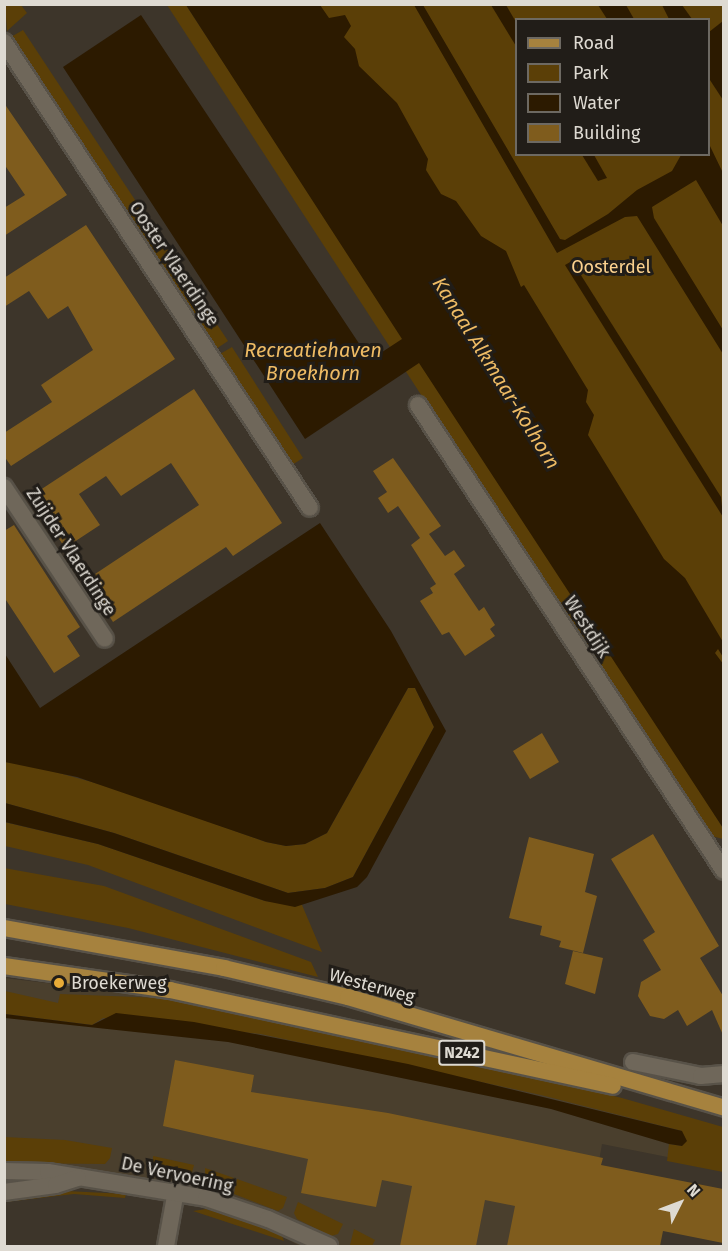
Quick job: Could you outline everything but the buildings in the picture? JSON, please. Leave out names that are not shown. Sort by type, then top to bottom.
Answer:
[{"type":"main road","name":"Westerweg","points":[[4,928],[224,968],[348,997],[723,1109]]},
{"type":"main road","name":"Westerweg","points":[[4,966],[170,990],[723,1109]]},
{"type":"street","name":"Ooster Vlaerdinge","points":[[4,42],[310,508]]},
{"type":"street","name":"Westdijk","points":[[418,405],[723,871]]},
{"type":"street","name":"Zuijder Vlaerdinge","points":[[4,487],[105,639]]},
{"type":"street","points":[[633,1062],[700,1076],[723,1074]]},
{"type":"street","name":"De Vervoering","points":[[4,1171],[28,1169],[176,1191],[234,1206],[329,1246]]},
{"type":"street","name":"De Vervoering","points":[[4,1192],[56,1185],[81,1177]]},
{"type":"street","points":[[166,1246],[176,1191]]},
{"type":"shaded area","points":[[4,978],[216,1003],[665,1119],[723,1168],[602,1144],[584,1246],[300,1246],[184,1187],[5,1174]]},
{"type":"green space","points":[[5,4],[21,5],[27,13],[7,31]]},
{"type":"green space","points":[[167,5],[186,5],[671,745],[723,828],[723,839],[708,835]]},
{"type":"green space","name":"Oosterdel","points":[[315,5],[723,5],[723,674]]},
{"type":"green space","points":[[23,30],[228,341],[216,349],[11,37]]},
{"type":"green space","points":[[232,347],[303,458],[292,465],[220,354]]},
{"type":"green space","points":[[408,688],[415,688],[434,727],[353,877],[325,888],[288,893],[114,833],[5,803],[5,762],[30,765],[117,789],[266,842],[286,846],[305,844],[327,833]]},
{"type":"green space","points":[[4,822],[98,844],[265,901],[302,905],[322,952],[88,865],[5,846]]},
{"type":"green space","points":[[4,868],[104,886],[311,962],[318,977],[128,928],[5,904]]},
{"type":"green space","points":[[5,991],[58,1003],[60,994],[161,998],[314,1025],[622,1098],[723,1127],[723,1172],[667,1161],[669,1144],[682,1146],[682,1131],[541,1095],[261,1034],[103,1018],[92,1025],[5,1014]]},
{"type":"green space","points":[[4,1137],[65,1140],[112,1148],[110,1158],[105,1164],[5,1163]]},
{"type":"green space","points":[[153,1156],[194,1165],[191,1176],[185,1179],[153,1171]]},
{"type":"green space","points":[[205,1168],[234,1178],[231,1193],[205,1184]]},
{"type":"green space","points":[[237,1179],[287,1197],[283,1208],[278,1211],[234,1194]]},
{"type":"green space","points":[[66,1191],[126,1194],[125,1198],[74,1194],[5,1202],[4,1197]]},
{"type":"green space","points":[[298,1202],[343,1224],[338,1234],[331,1236],[297,1219],[294,1213]]},
{"type":"green space","points":[[206,1209],[281,1233],[284,1241],[193,1211]]},
{"type":"green space","points":[[354,1229],[375,1240],[372,1246],[350,1245]]},
{"type":"water","points":[[186,5],[320,5],[329,18],[345,15],[351,26],[344,37],[355,49],[359,66],[397,103],[428,159],[426,170],[441,194],[456,201],[481,236],[506,251],[521,287],[524,285],[588,390],[586,402],[594,415],[588,435],[664,559],[685,578],[723,642],[723,657],[718,649],[715,653],[724,665],[723,828],[419,363],[305,439],[63,67],[141,15],[370,360],[402,339]]},
{"type":"water","points":[[414,5],[423,5],[560,239],[565,240],[608,214],[637,190],[672,171],[680,156],[710,156],[710,146],[723,173],[723,226],[696,180],[652,207],[654,218],[723,330],[723,354],[637,216],[625,217],[557,253]]},
{"type":"water","points":[[491,5],[506,5],[515,20],[515,44]]},
{"type":"water","points":[[598,5],[626,5],[633,18],[606,18]]},
{"type":"water","points":[[662,5],[682,5],[691,18],[668,18]]},
{"type":"water","points":[[723,21],[723,100],[710,80],[710,31]]},
{"type":"water","points":[[583,156],[595,156],[607,178],[598,181]]},
{"type":"water","points":[[572,261],[721,497],[723,517],[565,265]]},
{"type":"water","points":[[320,523],[391,631],[446,731],[367,877],[357,887],[295,907],[265,901],[98,844],[5,822],[5,803],[114,833],[288,893],[325,888],[353,877],[434,727],[415,688],[408,688],[327,833],[305,844],[286,846],[266,842],[77,777],[5,762],[5,654],[40,708]]},
{"type":"water","points":[[116,1013],[194,1022],[408,1064],[682,1131],[687,1141],[682,1146],[669,1144],[551,1109],[228,1042],[5,1018],[5,1014],[92,1025]]},
{"type":"place","name":"Broekerweg","points":[[59,983]]},
{"type":"water label","name":"Recreatiehaven Broekhorn","points":[[313,362]]},
{"type":"water label","name":"Kanaal Alkmaar-Kolhorn","points":[[496,373]]}]
